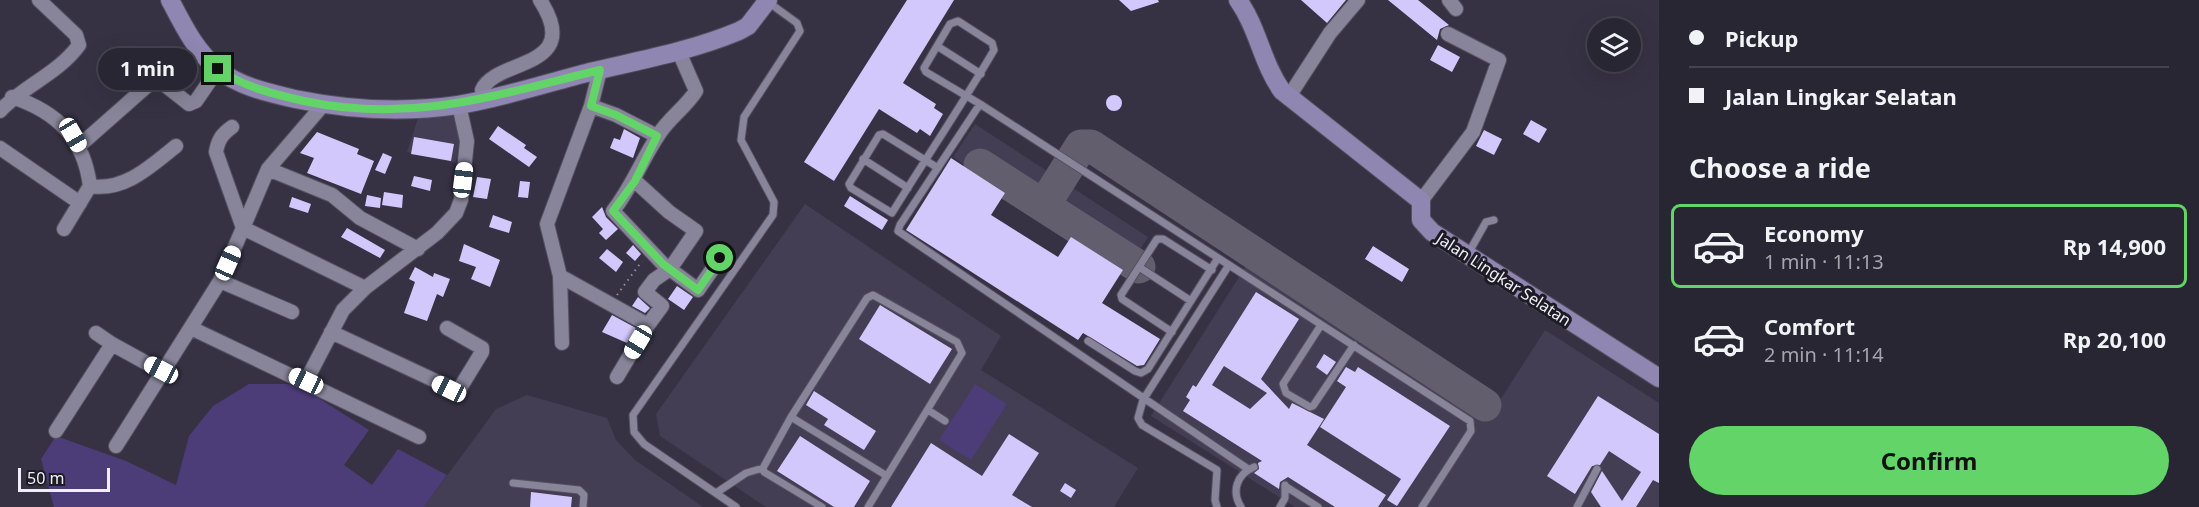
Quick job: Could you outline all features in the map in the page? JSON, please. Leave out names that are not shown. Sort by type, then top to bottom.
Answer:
[{"type":"main road","points":[[170,0],[200,50],[218,69],[235,80],[271,94],[323,105],[367,110],[410,110],[459,105],[679,52],[748,26],[767,1]]},
{"type":"main road","points":[[1238,0],[1247,14],[1268,66],[1288,98],[1421,201]]},
{"type":"main road","name":"Jalan Lingkar Selatan","points":[[1421,201],[1421,220],[1445,242],[1659,378]]},
{"type":"street","points":[[0,111],[12,97],[56,68],[79,45],[76,35],[39,0]]},
{"type":"street","points":[[485,98],[482,90],[488,81],[536,58],[549,44],[552,27],[550,16],[540,0]]},
{"type":"street","points":[[1288,98],[1330,33],[1358,0]]},
{"type":"street","points":[[1421,201],[1473,132],[1499,60],[1448,34]]},
{"type":"street","points":[[679,52],[696,91],[657,136],[635,181],[613,211],[670,269],[698,290],[720,258]]},
{"type":"street","points":[[79,146],[156,78],[189,104],[196,101],[218,69]]},
{"type":"street","points":[[562,343],[560,276],[547,224],[591,106],[600,70]]},
{"type":"street","points":[[12,97],[61,123],[79,146],[88,169],[90,186],[64,229]]},
{"type":"street","points":[[116,446],[161,370],[191,328],[220,280],[268,169],[323,105]]},
{"type":"street","points":[[306,381],[343,310],[366,288],[418,249],[451,220],[461,200],[467,141],[459,105]]},
{"type":"street","points":[[591,106],[616,115],[657,136]]},
{"type":"street","points":[[232,128],[218,141],[216,152],[243,228],[366,288]]},
{"type":"street","points":[[90,186],[100,188],[121,183],[147,169],[176,146]]},
{"type":"street","points":[[0,148],[80,202]]},
{"type":"street","points":[[268,169],[332,195],[360,218],[418,249]]},
{"type":"street","points":[[617,377],[662,306],[645,292],[654,280],[670,269],[696,231],[669,212],[635,181]]},
{"type":"street","points":[[560,276],[648,325]]},
{"type":"street","points":[[220,280],[292,312]]},
{"type":"street","points":[[331,333],[455,390],[460,388],[482,352],[482,348],[447,327]]},
{"type":"street","points":[[191,328],[306,381],[418,437]]},
{"type":"street","points":[[96,333],[161,370]]},
{"type":"street","points":[[56,431],[112,344]]},
{"type":"lane","points":[[736,507],[644,444],[634,432],[633,416],[773,215],[774,202],[741,140],[741,125],[800,31],[797,23],[767,1]]},
{"type":"lane","points":[[938,168],[926,159],[883,134],[879,135],[849,184],[851,188],[892,213],[926,159],[967,96],[981,74],[995,47],[961,22],[953,21],[950,24],[924,68],[926,72],[967,96],[980,104],[1470,422],[1472,426],[1422,507]]},
{"type":"lane","points":[[937,46],[981,74]]},
{"type":"lane","points":[[980,104],[898,231],[1143,400],[1251,468],[1236,486],[1240,507]]},
{"type":"lane","points":[[863,159],[908,188]]},
{"type":"lane","points":[[1467,256],[1486,222],[1494,220]]},
{"type":"lane","points":[[1172,332],[1122,299],[1121,295],[1157,239],[1163,239],[1212,270]]},
{"type":"lane","points":[[1088,341],[1141,373],[1152,365],[1218,258]]},
{"type":"lane","points":[[1217,507],[1215,500],[1217,470],[1142,425],[1138,418],[1143,400],[1229,265]]},
{"type":"lane","points":[[1139,267],[1191,300]]},
{"type":"lane","points":[[716,493],[746,473],[763,468],[791,417],[867,298],[873,296],[957,342],[962,353],[868,507]]},
{"type":"lane","points":[[1321,325],[1284,384],[1286,393],[1310,407],[1313,405],[1354,345]]},
{"type":"lane","points":[[928,410],[945,421]]},
{"type":"lane","points":[[791,417],[887,476]]},
{"type":"lane","points":[[763,468],[764,472],[822,507]]},
{"type":"lane","points":[[1577,507],[1597,469]]},
{"type":"lane","points":[[513,483],[579,490],[584,495],[583,507]]},
{"type":"lane","points":[[1280,507],[1285,498],[1285,484],[1318,507]]},
{"type":"path","points":[[611,304],[635,267],[652,251]]},
{"type":"shaded area","points":[[463,113],[456,163],[407,152],[418,118]]},
{"type":"shaded area","points":[[975,124],[1148,237],[1127,270],[953,157]]},
{"type":"shaded area","points":[[805,204],[1001,336],[981,370],[1138,468],[1114,507],[766,507],[660,436],[656,414]]},
{"type":"shaded area","points":[[1246,266],[1486,422],[1545,330],[1659,403],[1659,507],[1295,507],[1151,416]]},
{"type":"shaded area","points":[[249,384],[296,384],[369,430],[344,465],[372,485],[398,449],[447,475],[424,507],[54,507],[41,459],[56,436],[126,461],[176,485],[189,436],[213,406]]},
{"type":"shaded area","points":[[975,384],[1007,404],[971,460],[939,440]]},
{"type":"shaded area","points":[[527,395],[607,418],[616,440],[635,460],[703,507],[424,507],[496,409]]},
{"type":"building","points":[[907,0],[954,0],[903,83],[936,104],[934,108],[943,114],[930,136],[920,129],[917,133],[879,109],[834,181],[804,162]]},
{"type":"building","points":[[1119,0],[1158,0],[1159,2],[1131,11]]},
{"type":"building","points":[[1301,0],[1346,0],[1327,23]]},
{"type":"building","points":[[1388,0],[1418,0],[1449,25],[1440,29],[1437,40]]},
{"type":"building","points":[[1438,45],[1460,57],[1452,72],[1430,60]]},
{"type":"building","points":[[1114,95],[1122,103],[1114,111],[1106,103]]},
{"type":"building","points":[[1531,120],[1547,129],[1539,143],[1523,134]]},
{"type":"building","points":[[498,126],[526,145],[524,148],[537,157],[529,167],[489,139]]},
{"type":"building","points":[[624,129],[640,138],[633,158],[610,148],[614,138],[620,140]]},
{"type":"building","points":[[1484,130],[1502,139],[1494,155],[1476,146]]},
{"type":"building","points":[[317,132],[359,149],[357,154],[374,161],[361,194],[307,173],[314,158],[300,153]]},
{"type":"building","points":[[414,137],[454,144],[451,161],[411,154]]},
{"type":"building","points":[[383,153],[392,157],[385,174],[375,170]]},
{"type":"building","points":[[951,158],[1005,193],[991,215],[1058,257],[1071,237],[1123,270],[1102,303],[1160,339],[1144,365],[1137,366],[1083,333],[1078,340],[906,230]]},
{"type":"building","points":[[414,176],[432,180],[430,191],[411,186]]},
{"type":"building","points":[[477,177],[491,179],[487,199],[473,197]]},
{"type":"building","points":[[520,181],[530,182],[528,198],[518,197]]},
{"type":"building","points":[[384,192],[403,195],[402,208],[382,205]]},
{"type":"building","points":[[367,195],[381,198],[380,208],[365,206]]},
{"type":"building","points":[[850,196],[888,220],[882,230],[844,206]]},
{"type":"building","points":[[292,197],[311,204],[308,213],[289,207]]},
{"type":"building","points":[[602,207],[606,217],[618,229],[606,240],[599,233],[603,229],[592,217]]},
{"type":"building","points":[[493,215],[512,222],[509,233],[489,227]]},
{"type":"building","points":[[347,228],[385,250],[380,258],[341,237]]},
{"type":"building","points":[[464,244],[500,260],[490,287],[471,279],[476,267],[459,261]]},
{"type":"building","points":[[633,245],[641,254],[635,261],[626,253]]},
{"type":"building","points":[[1373,246],[1409,269],[1402,282],[1365,259]]},
{"type":"building","points":[[607,249],[623,262],[616,272],[599,258]]},
{"type":"building","points":[[415,267],[433,277],[434,273],[450,279],[443,297],[437,294],[427,321],[404,313],[415,282],[409,279]]},
{"type":"building","points":[[677,286],[693,297],[684,310],[668,299]]},
{"type":"building","points":[[1256,292],[1299,319],[1261,379],[1289,409],[1292,403],[1324,419],[1307,445],[1386,495],[1378,507],[1335,507],[1288,477],[1280,482],[1279,489],[1254,473],[1259,469],[1258,463],[1262,461],[1183,411],[1190,400],[1186,397],[1193,385],[1196,387]],"holes":[[[1224,366],[1267,393],[1250,409],[1212,385]]]},
{"type":"building","points":[[638,297],[650,308],[645,313],[632,306]]},
{"type":"building","points":[[880,305],[952,349],[930,384],[859,339]]},
{"type":"building","points":[[612,315],[636,328],[627,343],[602,332]]},
{"type":"building","points":[[1324,354],[1336,362],[1327,375],[1316,367]]},
{"type":"building","points":[[1346,367],[1355,372],[1358,367],[1450,426],[1397,506],[1387,500],[1401,479],[1320,427],[1346,387],[1337,381]]},
{"type":"building","points":[[814,391],[876,431],[864,450],[824,425],[828,419],[806,405]]},
{"type":"building","points":[[1598,396],[1659,434],[1659,483],[1653,480],[1636,507],[1601,507],[1591,492],[1602,471],[1622,501],[1641,472],[1609,451],[1600,465],[1592,466],[1575,494],[1547,476]]},
{"type":"building","points":[[1009,434],[1039,453],[1012,495],[1032,507],[891,507],[931,443],[982,476]]},
{"type":"building","points":[[800,436],[870,481],[854,507],[834,507],[777,471]]},
{"type":"building","points":[[1065,483],[1076,490],[1071,498],[1060,491]]},
{"type":"building","points":[[531,492],[572,497],[571,507],[530,507]]},
{"type":"taxiway","points":[[1044,205],[1081,146],[1091,146],[1485,405]]},
{"type":"taxiway","points":[[980,165],[1139,267]]},
{"type":"route","points":[[218,69],[235,80],[271,94],[323,105],[367,110],[410,110],[459,105],[600,70],[591,106],[616,115],[657,136],[635,181],[613,211],[663,264],[698,290],[720,258]]}]
